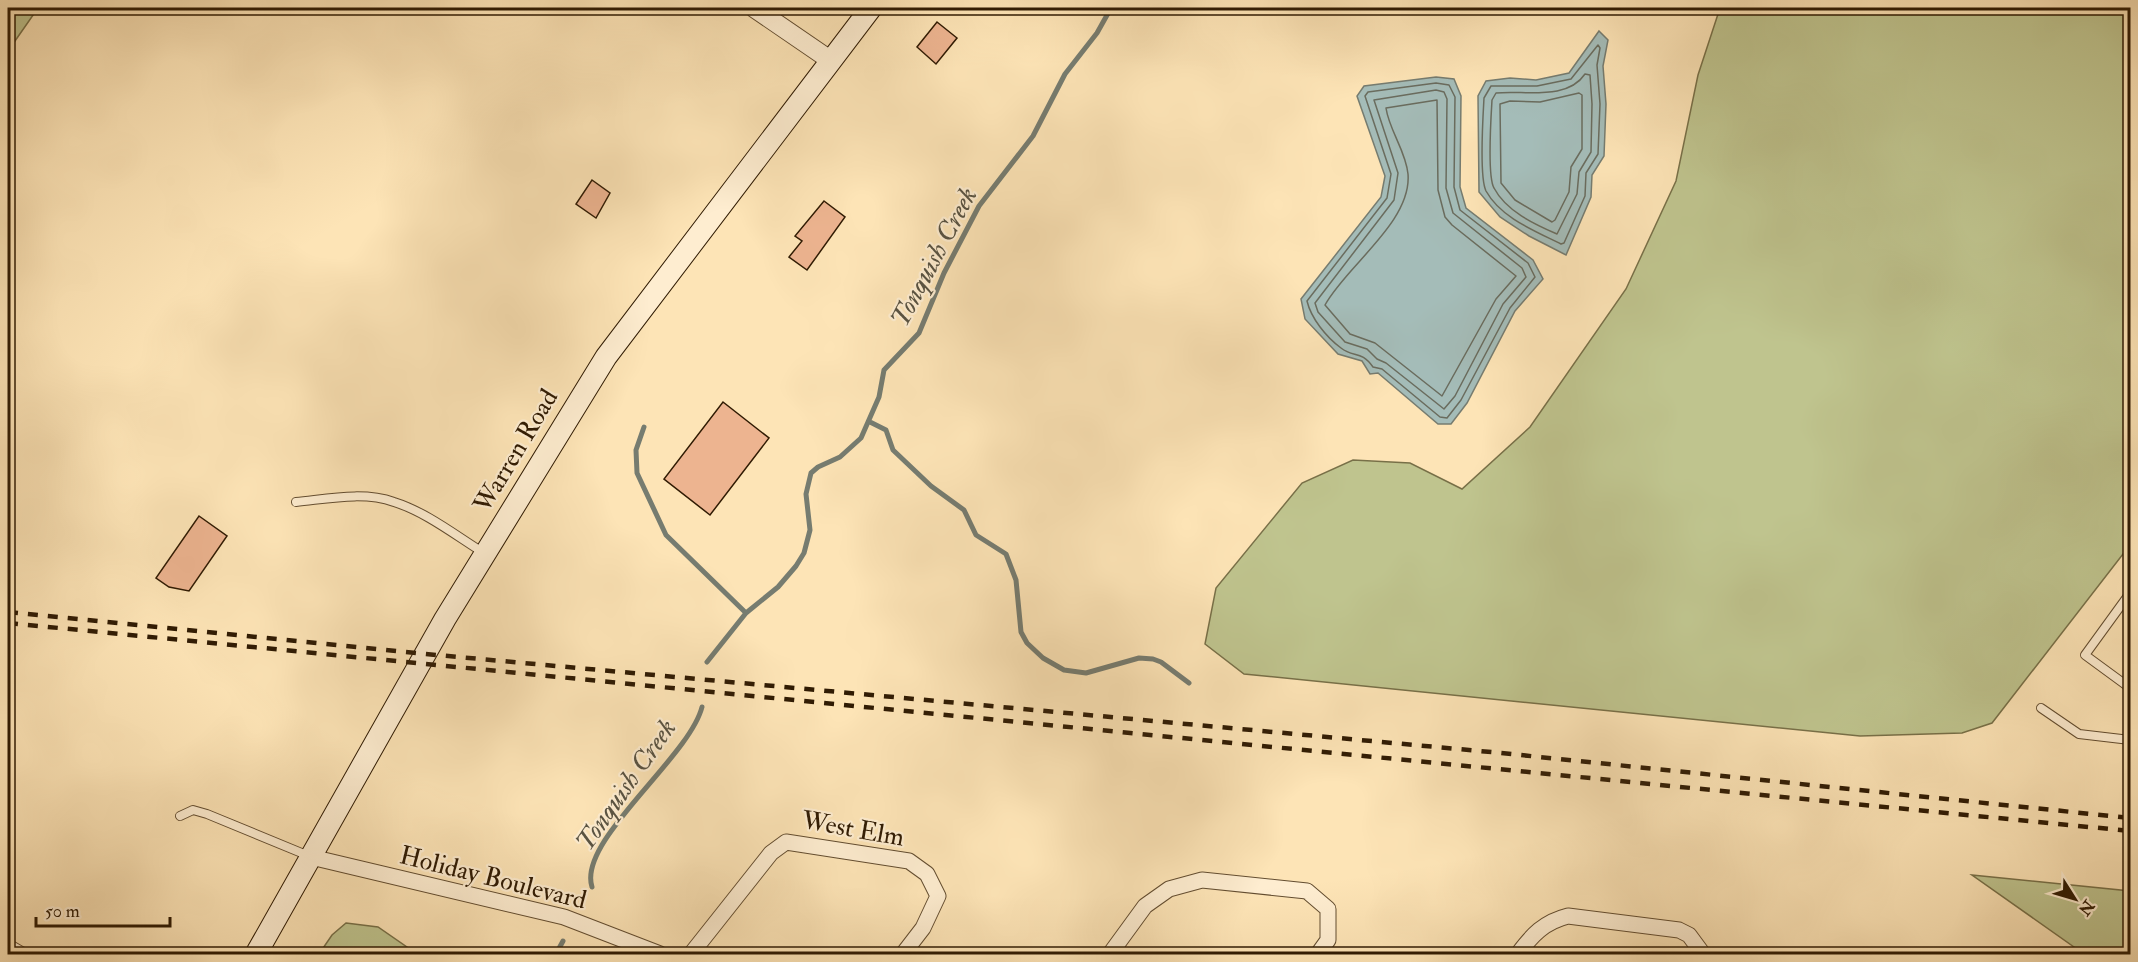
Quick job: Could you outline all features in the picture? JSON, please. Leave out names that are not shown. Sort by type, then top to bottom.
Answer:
[{"type":"main road","name":"Warren Road","points":[[256,954],[485,554],[606,357],[871,8]]},
{"type":"street","points":[[754,8],[830,60]]},
{"type":"street","name":"West Elm","points":[[691,954],[771,853],[786,842],[909,861],[927,874],[938,896],[923,928],[903,954]]},
{"type":"street","name":"Holiday Boulevard","points":[[311,857],[564,917],[660,954]]},
{"type":"street","points":[[1110,954],[1145,906],[1169,889],[1202,880],[1307,891],[1328,909],[1328,940],[1318,954]]},
{"type":"street","points":[[1518,954],[1537,930],[1552,920],[1568,916],[1679,930],[1689,934],[1703,954]]},
{"type":"lane","points":[[296,502],[358,496],[393,501],[419,513],[485,554]]},
{"type":"lane","points":[[2130,593],[2085,655],[2130,688]]},
{"type":"lane","points":[[2041,708],[2079,735],[2130,740]]},
{"type":"lane","points":[[180,816],[193,810],[207,814],[311,857]]},
{"type":"lane","points":[[8,943],[27,954]]},
{"type":"green space","points":[[8,8],[38,8],[8,51]]},
{"type":"green space","points":[[1720,8],[2130,8],[2130,545],[1992,723],[1962,733],[1860,736],[1244,674],[1205,644],[1216,588],[1302,483],[1353,460],[1410,463],[1462,489],[1530,427],[1626,289],[1676,181],[1698,75]]},
{"type":"green space","points":[[1972,875],[2130,891],[2130,954],[2084,954]]},
{"type":"green space","points":[[346,923],[378,927],[417,954],[319,954],[332,935]]},
{"type":"water","points":[[1599,31],[1608,40],[1603,66],[1606,104],[1604,156],[1592,175],[1591,197],[1566,255],[1529,236],[1500,217],[1479,192],[1478,96],[1486,81],[1510,78],[1536,80],[1569,73]]},
{"type":"water","points":[[1436,77],[1454,79],[1461,96],[1460,187],[1466,208],[1533,260],[1543,279],[1515,311],[1467,403],[1451,424],[1438,424],[1378,373],[1370,374],[1362,361],[1338,354],[1305,319],[1301,299],[1381,197],[1385,176],[1357,96],[1364,86]]},
{"type":"building","points":[[937,22],[957,38],[936,64],[917,47]]},
{"type":"building","points":[[592,180],[610,193],[596,218],[576,204]]},
{"type":"building","points":[[824,201],[845,217],[807,270],[789,257],[802,241],[795,236]]},
{"type":"building","points":[[723,402],[769,438],[710,515],[664,479]]},
{"type":"building","points":[[199,516],[227,536],[189,591],[169,587],[156,578]]},
{"type":"waterway","name":"Tonquish Creek","points":[[707,662],[746,613],[778,587],[796,566],[804,553],[810,530],[806,494],[811,473],[818,467],[840,457],[861,438],[879,397],[884,370],[919,333],[944,273],[979,206],[1033,136],[1065,74],[1097,33],[1111,8]]},
{"type":"waterway","points":[[870,422],[886,430],[893,450],[931,486],[964,510],[976,535],[1006,554],[1016,580],[1021,632],[1027,643],[1043,658],[1064,670],[1086,673],[1139,658],[1153,659],[1161,662],[1189,683]]},
{"type":"waterway","points":[[644,427],[636,450],[637,473],[666,535],[746,613]]},
{"type":"waterway","name":"Tonquish Creek","points":[[592,887],[592,868],[601,847],[617,823],[677,750],[693,727],[702,707]]},
{"type":"waterway","name":"Tonquish Creek","points":[[556,954],[563,941]]},
{"type":"railway","points":[[8,612],[426,654],[1501,753],[2130,818]]},
{"type":"railway","points":[[8,623],[2130,831]]}]
